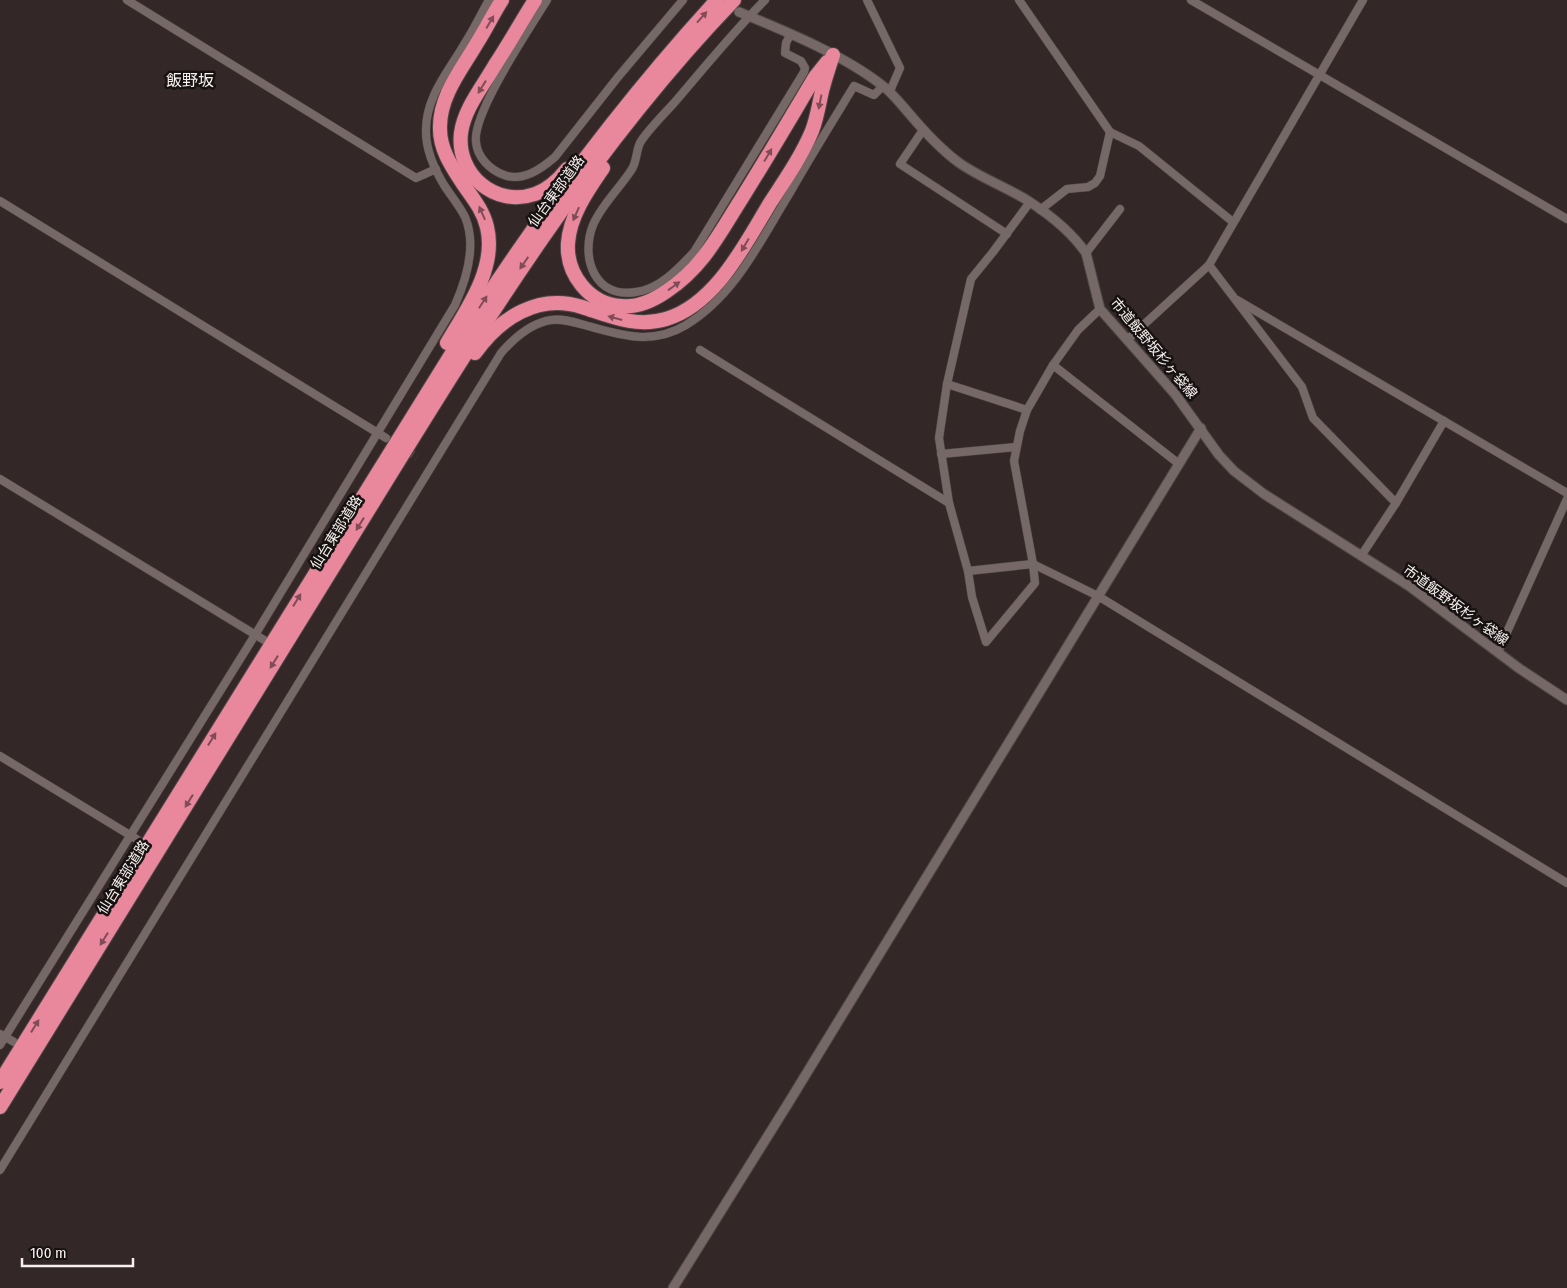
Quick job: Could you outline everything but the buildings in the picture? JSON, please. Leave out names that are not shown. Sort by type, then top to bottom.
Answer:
[{"type":"highway","points":[[379,480],[437,360],[472,299],[485,266],[489,246],[487,226],[478,205],[448,160],[440,129],[442,111],[449,89],[502,0]]},
{"type":"highway","points":[[535,0],[474,101],[463,122],[461,133],[462,155],[472,176],[491,191],[502,196],[519,197],[535,194],[546,188],[563,174],[642,76],[686,33]]},
{"type":"highway","name":"仙台東部道路","points":[[0,1107],[379,480],[485,300],[538,220],[607,128],[686,33],[717,0]]},
{"type":"highway","name":"仙台東部道路","points":[[0,1082],[379,480],[509,285],[618,134],[705,31],[736,6]]},
{"type":"highway","points":[[705,31],[594,182],[572,224],[568,254],[572,270],[588,293],[605,303],[631,306],[648,301],[676,284],[701,262],[815,77],[833,55]]},
{"type":"highway","points":[[379,480],[482,342],[518,312],[542,303],[555,302],[580,306],[627,321],[645,323],[678,314],[710,290],[735,262],[808,140],[833,55]]},
{"type":"street","points":[[127,0],[416,178],[436,169]]},
{"type":"street","points":[[0,1045],[3,1035],[255,635],[455,305],[466,276],[470,245],[469,230],[464,216],[444,185],[430,155],[426,133],[428,113],[439,85],[489,0]]},
{"type":"street","points":[[547,0],[492,92],[478,120],[476,141],[481,157],[488,166],[506,176],[528,174],[542,168],[555,157],[618,77],[683,0]]},
{"type":"street","points":[[765,0],[749,16],[640,143],[633,167],[594,222],[589,242],[589,265],[594,274],[607,287],[623,292],[636,292],[647,289],[663,281],[694,252],[804,72],[805,68],[801,62],[785,54],[786,43],[790,35]]},
{"type":"street","points":[[0,1170],[495,362],[508,345],[533,326],[552,320],[572,322],[620,336],[642,338],[673,332],[686,325],[718,301],[746,266],[854,86],[874,94],[886,89],[900,68],[867,0]]},
{"type":"street","points":[[1019,0],[1110,132],[1139,146],[1233,222]]},
{"type":"street","points":[[1191,0],[1567,219]]},
{"type":"street","points":[[1127,340],[1210,265],[1233,222],[1363,0]]},
{"type":"street","name":"市道飯野坂杉ヶ袋線","points":[[736,6],[749,16],[858,68],[886,89],[940,147],[971,170],[1030,202],[1057,223],[1086,253],[1100,310],[1175,394],[1219,455],[1247,482],[1409,586],[1567,700]]},
{"type":"street","points":[[923,130],[900,164],[1007,234]]},
{"type":"street","points":[[1040,210],[1067,189],[1088,187],[1095,182],[1100,176],[1110,132]]},
{"type":"street","points":[[0,201],[386,438]]},
{"type":"street","points":[[1030,202],[971,279],[947,384],[939,438],[949,503],[968,571],[972,597],[986,642],[1035,583],[1034,564],[1014,461],[1026,410],[1078,330],[1100,310]]},
{"type":"street","points":[[1086,253],[1120,209]]},
{"type":"street","points":[[1210,265],[1302,387],[1313,418],[1396,503]]},
{"type":"street","points":[[1237,300],[1567,493]]},
{"type":"street","points":[[700,350],[949,503]]},
{"type":"street","points":[[1054,366],[1179,464]]},
{"type":"street","points":[[947,384],[1026,410]]},
{"type":"street","points":[[1361,556],[1396,503],[1444,421]]},
{"type":"street","points":[[673,1288],[1201,428]]},
{"type":"street","points":[[941,454],[1016,447]]},
{"type":"street","points":[[0,479],[264,640]]},
{"type":"street","points":[[1498,652],[1567,500]]},
{"type":"street","points":[[968,571],[1034,564],[1098,596],[1567,883]]},
{"type":"street","points":[[0,756],[138,840]]},
{"type":"street","points":[[3,1035],[14,1042]]},
{"type":"tunnel","points":[[386,438],[417,457]]},
{"type":"district","name":"飯野坂","points":[[190,80]]}]
